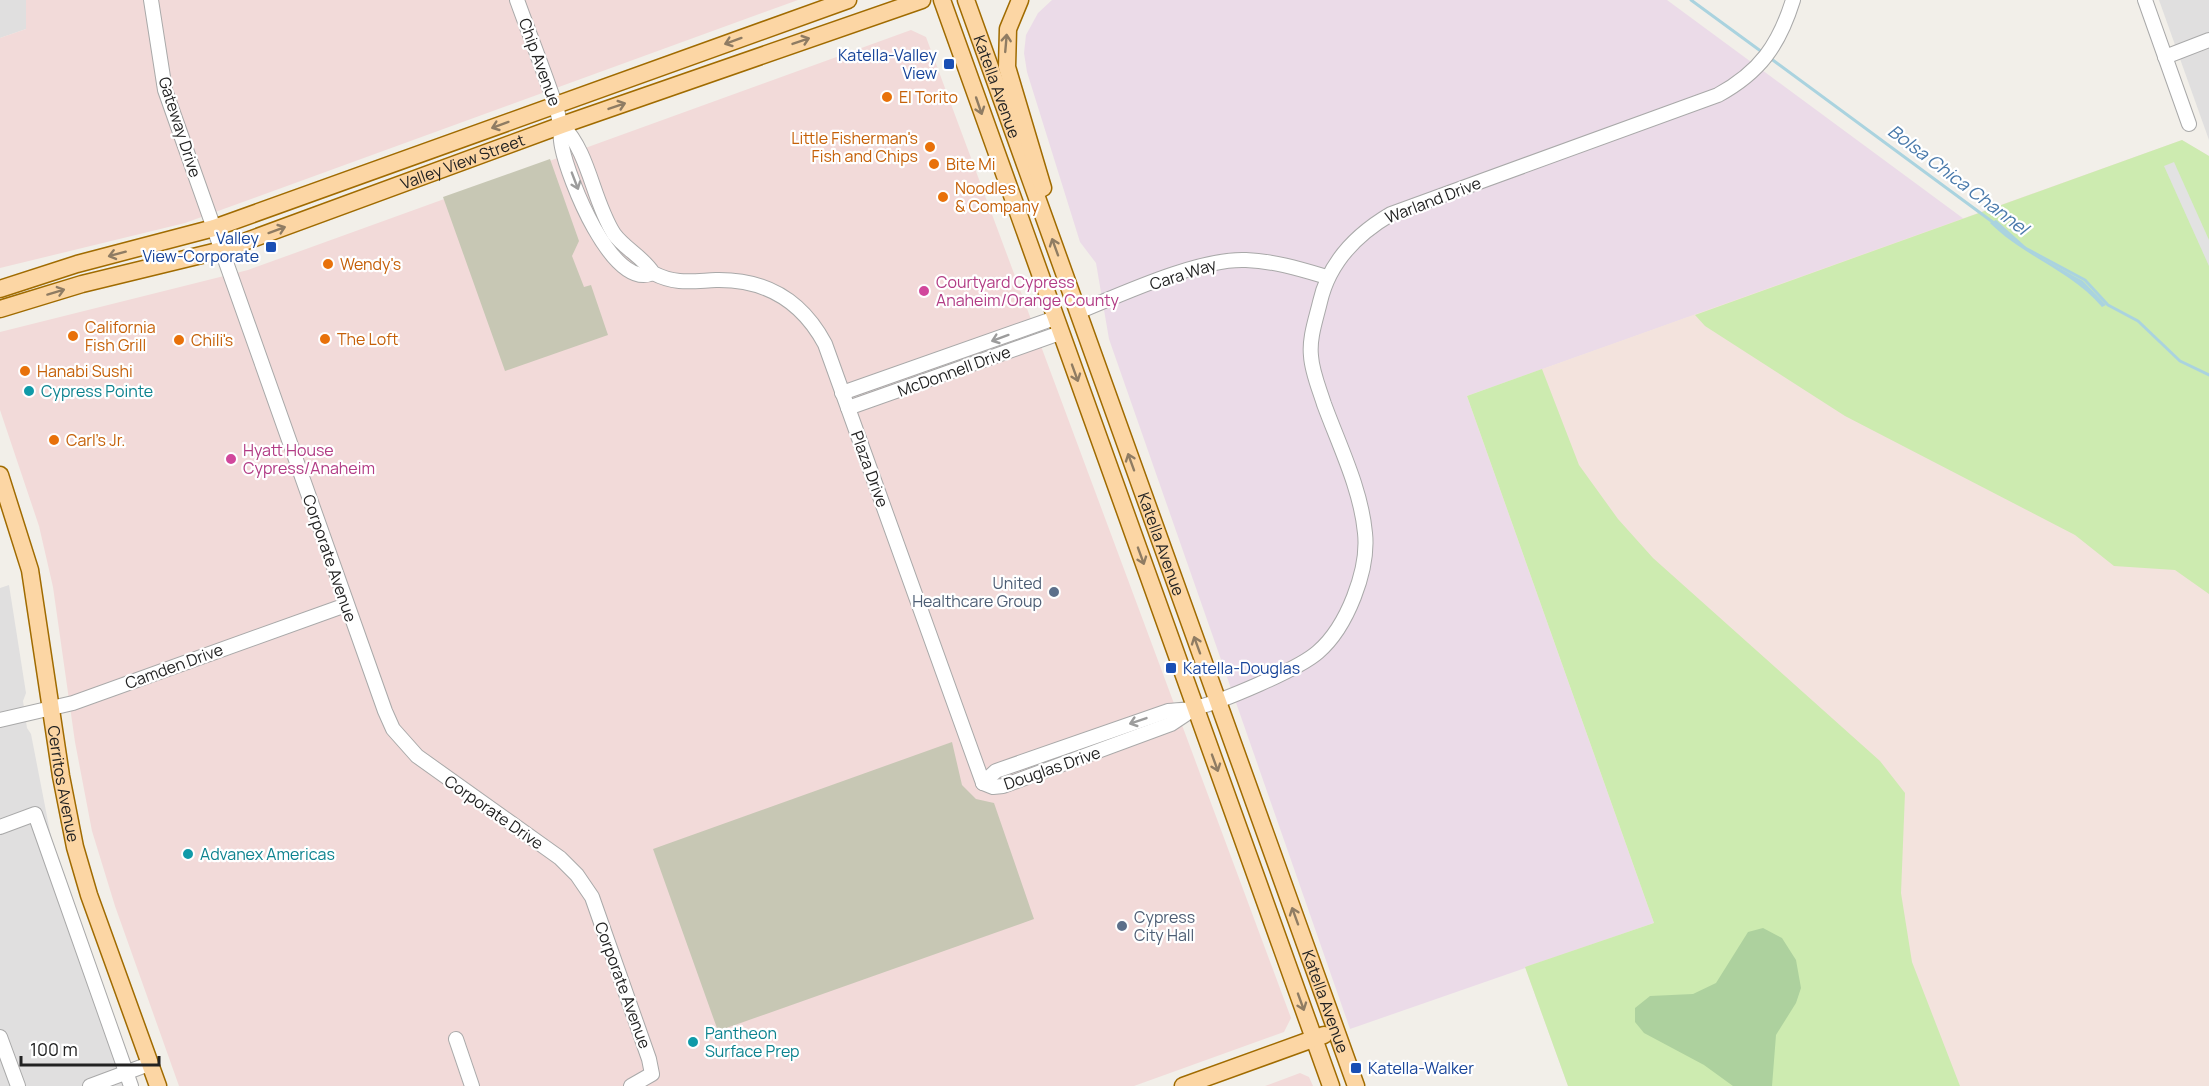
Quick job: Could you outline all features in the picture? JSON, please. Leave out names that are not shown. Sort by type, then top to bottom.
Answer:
[{"type":"main road","name":"Valley View Street","points":[[0,289],[77,264],[214,228],[848,0]]},
{"type":"main road","name":"Valley View Street","points":[[0,309],[82,284],[222,250],[562,125],[922,0]]},
{"type":"main road","name":"Katella Avenue","points":[[942,0],[1331,1086]]},
{"type":"main road","name":"Katella Avenue","points":[[966,0],[1356,1086]]},
{"type":"main road","points":[[1020,0],[1008,29],[1005,54],[1011,82],[1043,183],[1046,222]]},
{"type":"main road","points":[[1044,289],[1069,310],[1078,312]]},
{"type":"main road","points":[[1057,326],[1065,318],[1074,328],[1086,335]]},
{"type":"main road","name":"Cerritos Avenue","points":[[0,475],[30,570],[75,847],[158,1086]]},
{"type":"main road","points":[[1183,1086],[1336,1031]]},
{"type":"street","name":"Gateway Drive","points":[[151,0],[165,90],[222,250]]},
{"type":"street","name":"Chip Avenue","points":[[517,0],[562,125]]},
{"type":"street","name":"Warland Drive","points":[[1217,700],[1289,670],[1318,652],[1341,622],[1354,595],[1364,558],[1365,534],[1360,507],[1315,379],[1311,355],[1314,327],[1327,277],[1337,261],[1359,235],[1391,214],[1718,95],[1739,83],[1763,61],[1783,32],[1793,0]]},
{"type":"street","points":[[2145,0],[2189,124]]},
{"type":"street","points":[[2165,57],[2209,40]]},
{"type":"street","name":"Plaza Drive","points":[[562,125],[562,147],[590,221],[601,242],[633,273],[645,277],[653,273],[685,283],[746,281],[769,288],[789,300],[803,311],[816,327],[848,408],[983,783]]},
{"type":"street","name":"Corporate Avenue","points":[[222,250],[346,605],[393,729]]},
{"type":"street","name":"Cara Way","points":[[1078,312],[1171,277],[1225,261],[1286,264],[1327,277]]},
{"type":"street","name":"McDonnell Drive","points":[[842,393],[1057,326]]},
{"type":"street","name":"McDonnell Drive","points":[[848,408],[1057,326]]},
{"type":"street","name":"Camden Drive","points":[[0,720],[51,710],[346,605]]},
{"type":"street","name":"Douglas Drive","points":[[983,783],[996,771],[1168,711],[1195,708],[1217,700]]},
{"type":"street","name":"Corporate Drive","points":[[393,729],[417,756],[560,858],[577,875],[592,897]]},
{"type":"street","points":[[0,827],[35,814],[130,1086]]},
{"type":"street","name":"Corporate Avenue","points":[[592,897],[642,1038],[652,1074],[631,1086]]},
{"type":"street","points":[[0,1037],[18,1086]]},
{"type":"street","points":[[456,1039],[472,1086]]},
{"type":"street","points":[[90,1086],[149,1064]]},
{"type":"shaded area","points":[[0,0],[26,0],[26,29],[0,38]]},
{"type":"shaded area","points":[[26,0],[798,0],[185,223],[0,268],[0,38],[26,29]]},
{"type":"shaded area","points":[[1052,0],[1667,0],[1964,219],[1467,396],[1654,923],[1350,1029],[1109,339],[1096,263],[1080,242],[1027,72],[1024,53],[1026,35],[1038,13]]},
{"type":"shaded area","points":[[2159,0],[2209,0],[2209,140]]},
{"type":"shaded area","points":[[911,30],[926,37],[1291,1018],[1284,1032],[1134,1086],[179,1086],[115,906],[92,831],[75,742],[53,587],[39,526],[0,410],[0,332],[248,270]]},
{"type":"shaded area","points":[[2182,140],[2209,156],[2209,1086],[1568,1086],[1525,967],[1654,923],[1467,396]]},
{"type":"shaded area","points":[[550,159],[579,241],[572,256],[584,287],[591,285],[608,335],[505,371],[443,197]]},
{"type":"shaded area","points":[[2174,162],[2209,240],[2209,266],[2164,166]]},
{"type":"shaded area","points":[[9,585],[26,693],[23,701],[27,728],[31,734],[52,842],[138,1086],[0,1086],[0,588]]},
{"type":"shaded area","points":[[952,742],[962,785],[976,799],[994,803],[1034,919],[718,1031],[653,849]]},
{"type":"shaded area","points":[[1300,1073],[1309,1077],[1313,1086],[1265,1086]]},
{"type":"green space","points":[[2182,140],[2209,156],[2209,594],[2175,570],[2114,566],[2075,535],[1845,416],[1705,326],[1695,315]]},
{"type":"green space","points":[[1542,369],[1579,465],[1618,519],[1653,558],[1880,761],[1905,793],[1901,893],[1912,962],[1960,1086],[1568,1086],[1525,967],[1654,923],[1467,396]]},
{"type":"green space","points":[[1763,928],[1782,938],[1796,960],[1801,988],[1796,1003],[1776,1035],[1772,1086],[1733,1086],[1704,1065],[1644,1033],[1635,1022],[1635,1008],[1650,996],[1693,994],[1716,983],[1748,932]]},
{"type":"water","points":[[1996,220],[2034,254],[2083,281],[2106,305],[2102,307],[2077,283],[2003,235],[1990,223]]},
{"type":"waterway","name":"Bolsa Chica Channel","points":[[1691,0],[1762,52]]},
{"type":"waterway","name":"Bolsa Chica Channel","points":[[1770,58],[1994,223]]},
{"type":"waterway","name":"Bolsa Chica Channel","points":[[2025,248],[2085,280],[2108,305],[2138,321],[2180,361],[2209,375]]},
{"type":"place","name":"Katella-Valley View","points":[[949,64]]},
{"type":"place","name":"El Torito","points":[[887,97]]},
{"type":"place","name":"Little Fisherman's Fish and Chips","points":[[930,147]]},
{"type":"place","name":"Bite Mi","points":[[934,164]]},
{"type":"place","name":"Noodles & Company","points":[[943,197]]},
{"type":"place","name":"Valley View-Corporate","points":[[271,247]]},
{"type":"place","name":"Wendy's","points":[[328,264]]},
{"type":"place","name":"Courtyard Cypress Anaheim/Orange County","points":[[924,291]]},
{"type":"place","name":"California Fish Grill","points":[[73,336]]},
{"type":"place","name":"The Loft","points":[[325,339]]},
{"type":"place","name":"Chili's","points":[[179,340]]},
{"type":"place","name":"Hanabi Sushi","points":[[25,371]]},
{"type":"place","name":"Cypress Pointe","points":[[29,391]]},
{"type":"place","name":"Carl's Jr.","points":[[54,440]]},
{"type":"place","name":"Hyatt House Cypress/Anaheim","points":[[231,459]]},
{"type":"place","name":"United Healthcare Group","points":[[1054,592]]},
{"type":"place","name":"Katella-Douglas","points":[[1171,668]]},
{"type":"place","name":"Advanex Americas","points":[[188,854]]},
{"type":"place","name":"Cypress City Hall","points":[[1122,926]]},
{"type":"place","name":"Pantheon Surface Prep","points":[[693,1042]]},
{"type":"place","name":"Katella-Walker","points":[[1356,1068]]}]
